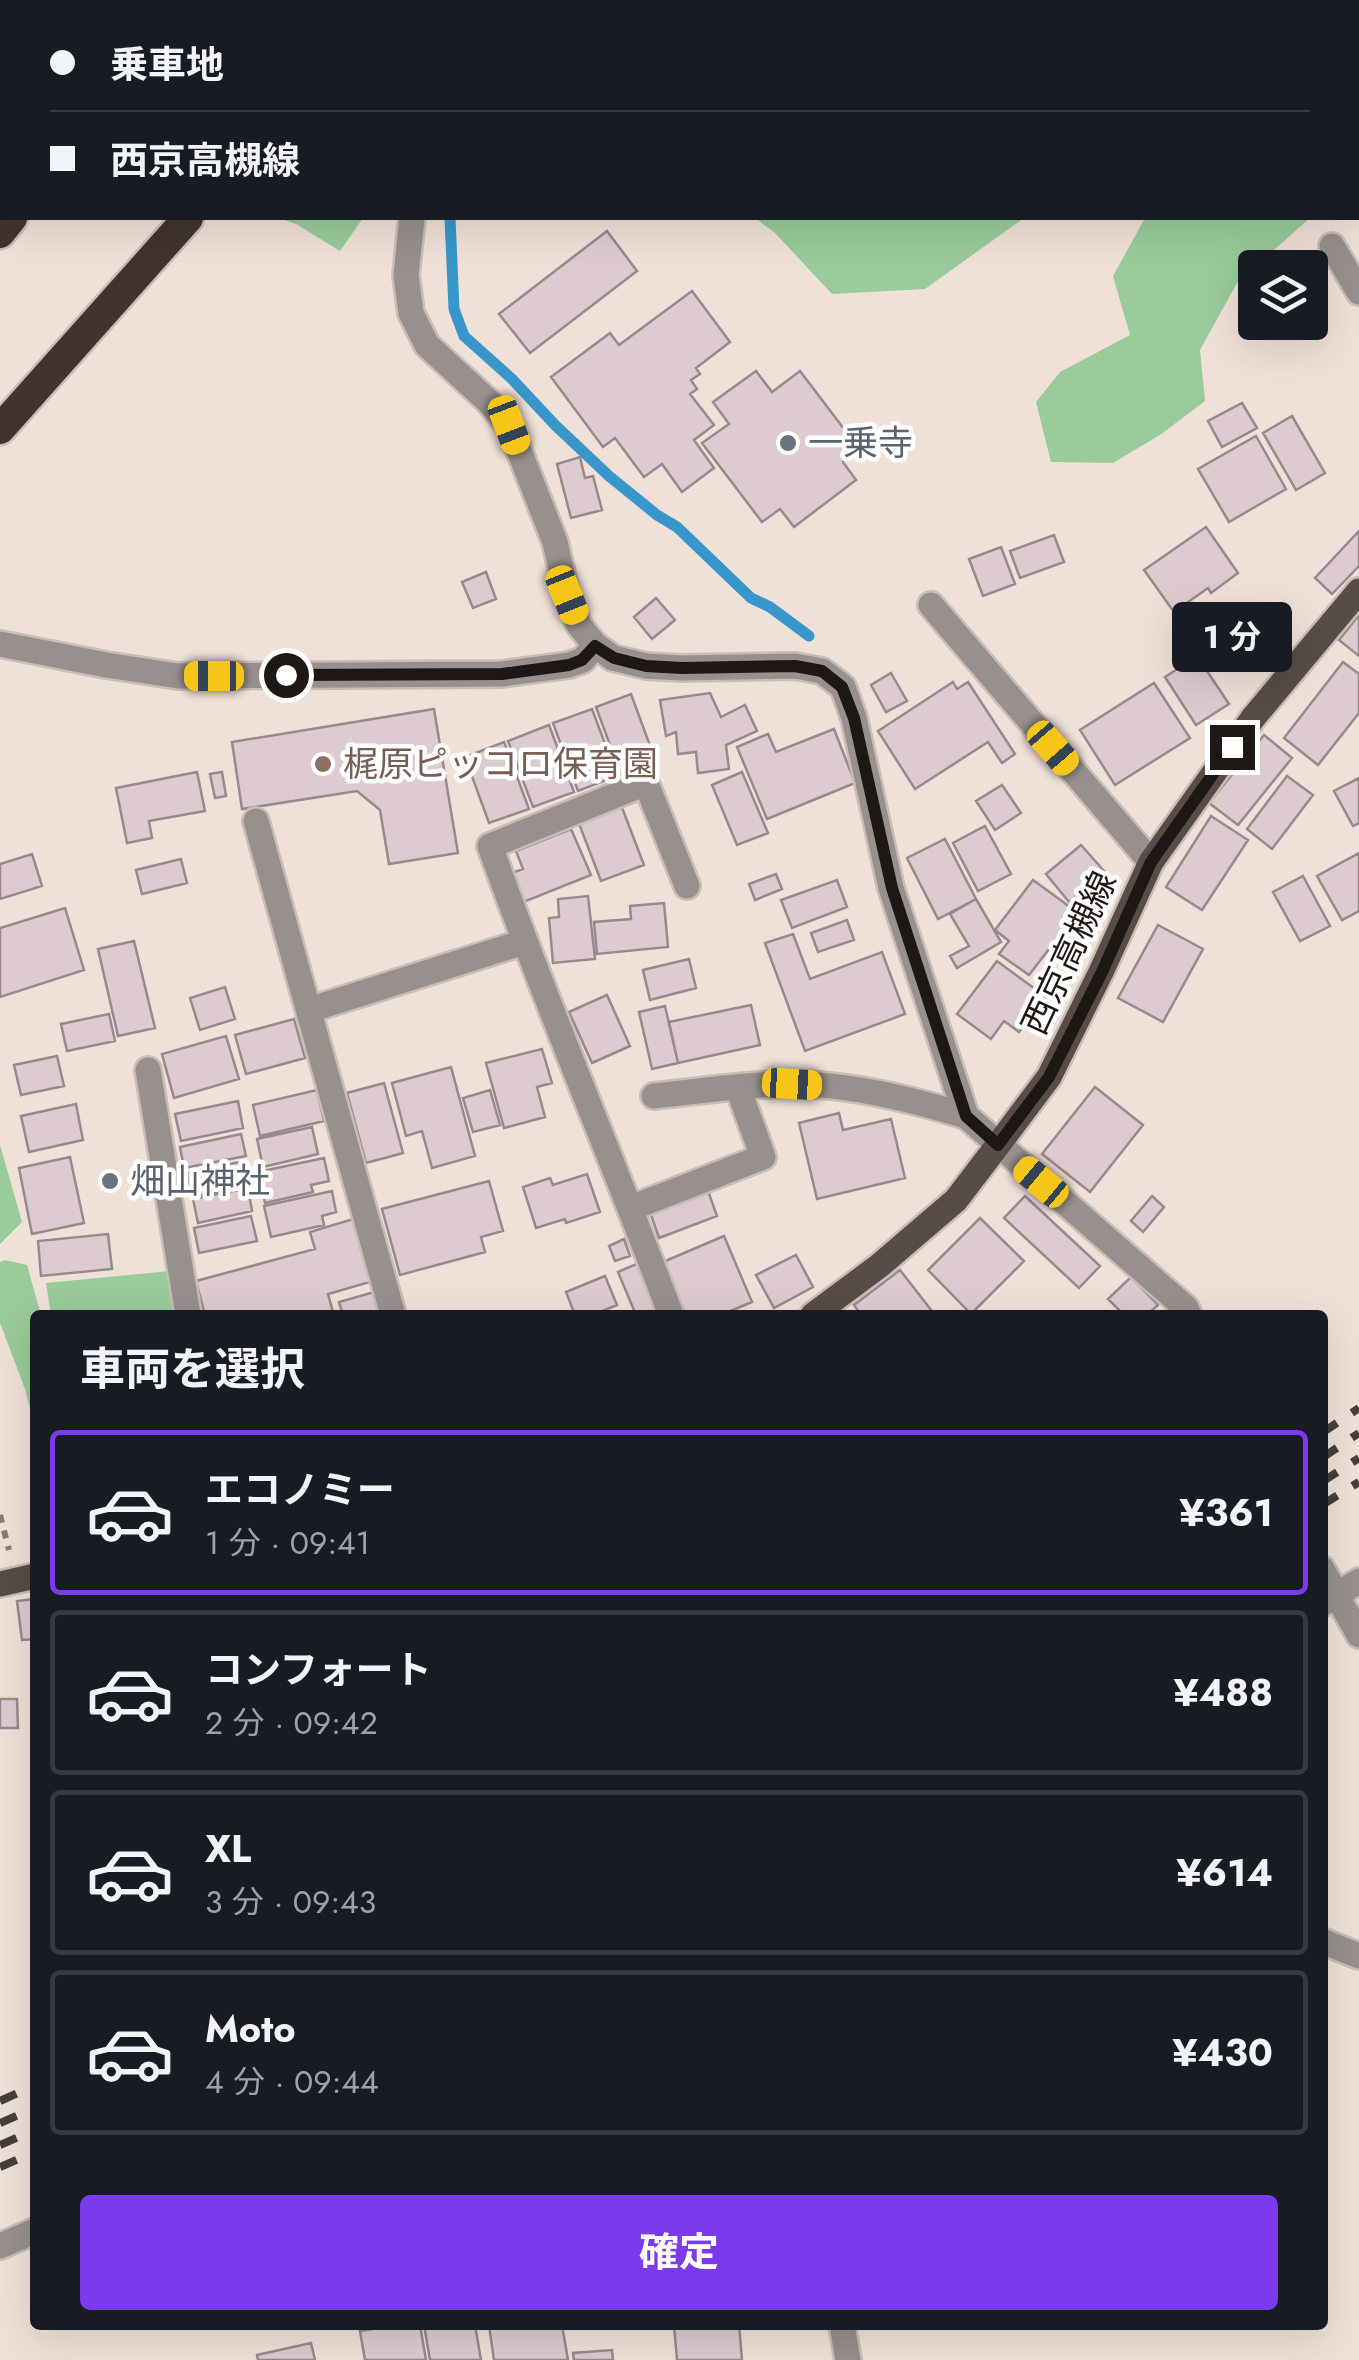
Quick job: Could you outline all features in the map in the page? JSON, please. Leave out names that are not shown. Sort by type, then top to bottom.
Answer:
[{"type":"highway","points":[[0,429],[186,220]]},
{"type":"main road","name":"西京高槻線","points":[[820,1310],[956,1200],[998,1145],[1049,1077],[1151,862],[1253,718],[1359,591]]},
{"type":"main road","points":[[0,1584],[30,1577]]},
{"type":"street","points":[[412,220],[406,274],[412,313],[427,345],[509,425],[556,542],[567,595],[580,626],[595,646],[614,658],[646,666],[795,666],[822,671],[842,687],[854,718],[892,888],[966,1116]]},
{"type":"street","points":[[1332,246],[1359,292]]},
{"type":"street","points":[[931,606],[1151,862]]},
{"type":"street","points":[[0,644],[178,676],[502,674],[569,665],[582,660],[595,646]]},
{"type":"street","points":[[669,1310],[490,846],[657,780],[687,886]]},
{"type":"street","points":[[256,821],[393,1310]]},
{"type":"street","points":[[309,1010],[524,942]]},
{"type":"street","points":[[148,1070],[187,1310]]},
{"type":"street","points":[[654,1096],[818,1085],[924,1103],[966,1116],[1187,1310]]},
{"type":"street","points":[[631,1208],[763,1157],[738,1088]]},
{"type":"street","points":[[1340,1593],[1359,1635]]},
{"type":"street","points":[[1328,1944],[1359,1956]]},
{"type":"street","points":[[0,2246],[30,2233]]},
{"type":"street","points":[[843,2330],[848,2360]]},
{"type":"green space","points":[[285,220],[362,220],[340,251]]},
{"type":"green space","points":[[758,220],[1021,220],[925,289],[832,294],[775,233]]},
{"type":"green space","points":[[1144,220],[1308,220],[1274,250],[1238,250],[1238,282],[1200,350],[1205,401],[1160,435],[1113,463],[1051,462],[1036,402],[1060,372],[1130,335],[1113,276]]},
{"type":"green space","points":[[0,1145],[22,1222],[0,1244]]},
{"type":"green space","points":[[0,1262],[27,1265],[40,1310],[30,1310],[30,1409],[0,1323]]},
{"type":"green space","points":[[170,1271],[177,1310],[50,1310],[46,1283]]},
{"type":"building","points":[[607,231],[637,271],[530,353],[499,314]]},
{"type":"building","points":[[692,291],[730,342],[696,368],[700,374],[691,380],[697,389],[690,394],[714,425],[694,440],[714,468],[682,492],[662,464],[644,477],[615,438],[603,447],[551,377],[610,333],[619,345]]},
{"type":"building","points":[[756,371],[772,392],[800,371],[860,450],[843,462],[856,480],[794,527],[780,509],[762,522],[702,443],[729,424],[713,402]]},
{"type":"building","points":[[1242,403],[1257,428],[1222,447],[1208,421]]},
{"type":"building","points":[[1292,416],[1325,473],[1296,490],[1263,433]]},
{"type":"building","points":[[1256,436],[1286,489],[1229,522],[1198,469]]},
{"type":"building","points":[[580,457],[585,478],[593,476],[602,510],[571,518],[557,464]]},
{"type":"building","points":[[1206,527],[1238,573],[1211,593],[1208,588],[1174,612],[1144,570]]},
{"type":"building","points":[[1359,531],[1359,566],[1332,594],[1315,578]]},
{"type":"building","points":[[1054,535],[1064,562],[1020,578],[1010,551]]},
{"type":"building","points":[[1001,547],[1015,584],[983,596],[969,559]]},
{"type":"building","points":[[486,572],[496,599],[473,608],[462,582]]},
{"type":"building","points":[[656,598],[675,620],[652,639],[634,617]]},
{"type":"building","points":[[1359,615],[1359,656],[1339,640]]},
{"type":"building","points":[[1197,656],[1229,704],[1196,725],[1165,677]]},
{"type":"building","points":[[1343,662],[1359,674],[1359,713],[1318,765],[1284,738]]},
{"type":"building","points":[[891,673],[907,701],[886,712],[871,685]]},
{"type":"building","points":[[953,682],[957,689],[968,682],[1015,754],[1002,763],[988,742],[915,789],[878,731]]},
{"type":"building","points":[[1154,683],[1190,738],[1115,785],[1080,730]]},
{"type":"building","points":[[710,693],[721,717],[745,705],[757,731],[726,745],[729,769],[698,773],[696,752],[678,754],[676,732],[666,736],[660,700]]},
{"type":"building","points":[[631,694],[656,762],[621,775],[596,707]]},
{"type":"building","points":[[434,709],[458,853],[389,864],[380,810],[357,791],[242,809],[232,742]]},
{"type":"building","points":[[592,709],[617,776],[578,791],[553,723]]},
{"type":"building","points":[[549,725],[574,792],[533,807],[508,741]]},
{"type":"building","points":[[834,729],[855,783],[767,819],[737,747],[768,734],[776,752]]},
{"type":"building","points":[[1264,735],[1292,758],[1238,825],[1209,803]]},
{"type":"building","points":[[504,742],[529,809],[489,823],[465,757]]},
{"type":"building","points":[[197,772],[205,811],[149,821],[152,838],[127,843],[116,788]]},
{"type":"building","points":[[222,772],[226,796],[215,798],[210,774]]},
{"type":"building","points":[[742,772],[768,833],[737,845],[712,785]]},
{"type":"building","points":[[1287,776],[1313,795],[1272,849],[1247,829]]},
{"type":"building","points":[[1359,778],[1359,823],[1353,826],[1334,791]]},
{"type":"building","points":[[1002,785],[1021,813],[995,830],[976,801]]},
{"type":"building","points":[[621,805],[644,865],[601,881],[578,821]]},
{"type":"building","points":[[1211,816],[1248,840],[1202,910],[1166,887]]},
{"type":"building","points":[[985,826],[1011,874],[978,891],[953,843]]},
{"type":"building","points":[[571,829],[591,875],[521,903],[509,874],[523,869],[516,851]]},
{"type":"building","points":[[945,839],[976,899],[938,919],[907,858]]},
{"type":"building","points":[[1081,845],[1105,872],[1069,902],[1046,874]]},
{"type":"building","points":[[1359,853],[1359,911],[1342,920],[1317,876]]},
{"type":"building","points":[[32,854],[42,886],[0,899],[0,864]]},
{"type":"building","points":[[181,859],[187,883],[142,894],[136,870]]},
{"type":"building","points":[[776,874],[782,889],[755,900],[749,884]]},
{"type":"building","points":[[1303,876],[1330,926],[1300,941],[1273,892]]},
{"type":"building","points":[[837,880],[847,907],[792,928],[781,900]]},
{"type":"building","points":[[1033,880],[1092,923],[1071,951],[1056,940],[1029,975],[999,954],[1009,941],[995,930]]},
{"type":"building","points":[[588,896],[595,959],[553,963],[549,918],[559,917],[558,899]]},
{"type":"building","points":[[976,899],[1001,942],[957,968],[950,956],[969,946],[950,914]]},
{"type":"building","points":[[664,903],[668,947],[597,954],[594,922],[631,919],[630,906]]},
{"type":"building","points":[[65,908],[84,970],[0,997],[0,928]]},
{"type":"building","points":[[847,920],[854,940],[818,952],[811,933]]},
{"type":"building","points":[[1158,925],[1203,949],[1163,1022],[1118,998]]},
{"type":"building","points":[[793,934],[810,979],[882,952],[905,1014],[805,1051],[765,943]]},
{"type":"building","points":[[134,941],[155,1028],[118,1036],[98,949]]},
{"type":"building","points":[[689,959],[696,988],[650,1000],[643,970]]},
{"type":"building","points":[[997,961],[1046,997],[1019,1032],[1004,1021],[991,1039],[957,1014]]},
{"type":"building","points":[[225,987],[235,1019],[200,1030],[190,998]]},
{"type":"building","points":[[607,995],[630,1046],[592,1063],[569,1012]]},
{"type":"building","points":[[751,1005],[760,1045],[678,1063],[669,1022]]},
{"type":"building","points":[[665,1006],[678,1063],[652,1069],[639,1012]]},
{"type":"building","points":[[109,1014],[115,1041],[67,1051],[61,1024]]},
{"type":"building","points":[[294,1019],[305,1058],[246,1074],[235,1035]]},
{"type":"building","points":[[226,1036],[239,1079],[174,1098],[162,1054]]},
{"type":"building","points":[[542,1049],[552,1083],[537,1087],[545,1117],[504,1128],[486,1063]]},
{"type":"building","points":[[57,1056],[64,1086],[21,1095],[14,1065]]},
{"type":"building","points":[[451,1067],[475,1156],[432,1168],[422,1131],[406,1136],[392,1083]]},
{"type":"building","points":[[384,1083],[403,1153],[366,1163],[347,1093]]},
{"type":"building","points":[[1095,1087],[1143,1125],[1090,1192],[1042,1154]]},
{"type":"building","points":[[317,1090],[324,1121],[260,1136],[253,1105]]},
{"type":"building","points":[[490,1090],[500,1125],[473,1132],[463,1098]]},
{"type":"building","points":[[238,1101],[243,1128],[181,1141],[175,1114]]},
{"type":"building","points":[[76,1104],[83,1140],[29,1152],[21,1116]]},
{"type":"building","points":[[839,1113],[843,1130],[891,1119],[905,1178],[817,1199],[799,1123]]},
{"type":"building","points":[[312,1127],[318,1154],[263,1167],[257,1139]]},
{"type":"building","points":[[241,1134],[246,1156],[184,1168],[180,1147]]},
{"type":"building","points":[[70,1157],[84,1223],[32,1234],[19,1168]]},
{"type":"building","points":[[324,1158],[329,1181],[311,1185],[313,1192],[265,1203],[258,1172]]},
{"type":"building","points":[[244,1161],[249,1185],[192,1197],[187,1173]]},
{"type":"building","points":[[587,1174],[600,1212],[536,1228],[523,1187],[550,1178],[553,1185]]},
{"type":"building","points":[[489,1181],[503,1231],[481,1237],[485,1252],[400,1275],[382,1209]]},
{"type":"building","points":[[248,1188],[252,1211],[198,1223],[193,1199]]},
{"type":"building","points":[[707,1188],[717,1216],[659,1238],[649,1209]]},
{"type":"building","points":[[332,1191],[336,1212],[322,1216],[324,1225],[271,1237],[264,1206]]},
{"type":"building","points":[[1025,1196],[1100,1266],[1079,1288],[1004,1218]]},
{"type":"building","points":[[1152,1196],[1164,1207],[1143,1232],[1131,1221]]},
{"type":"building","points":[[251,1216],[257,1241],[199,1253],[194,1228]]},
{"type":"building","points":[[980,1218],[1024,1261],[975,1310],[967,1310],[928,1270]]},
{"type":"building","points":[[353,1219],[370,1282],[328,1294],[332,1310],[204,1310],[196,1281],[315,1249],[310,1232]]},
{"type":"building","points":[[108,1234],[112,1269],[41,1276],[38,1241]]},
{"type":"building","points":[[724,1236],[752,1302],[733,1310],[684,1310],[663,1262]]},
{"type":"building","points":[[624,1239],[630,1256],[615,1261],[609,1246]]},
{"type":"building","points":[[796,1255],[813,1287],[774,1308],[756,1275]]},
{"type":"building","points":[[639,1263],[658,1310],[634,1310],[618,1272]]},
{"type":"building","points":[[900,1270],[931,1310],[858,1310],[854,1305]]},
{"type":"building","points":[[605,1276],[617,1305],[605,1310],[573,1310],[566,1292]]},
{"type":"building","points":[[1131,1277],[1158,1305],[1152,1310],[1119,1310],[1108,1299]]},
{"type":"building","points":[[374,1292],[379,1310],[341,1310],[339,1302]]},
{"type":"building","points":[[30,1600],[30,1639],[22,1640],[17,1601]]},
{"type":"building","points":[[0,1699],[17,1699],[18,1728],[0,1728]]},
{"type":"building","points":[[421,2330],[426,2360],[365,2360],[360,2331]]},
{"type":"building","points":[[425,2330],[476,2330],[481,2360],[430,2360]]},
{"type":"building","points":[[490,2330],[563,2330],[568,2360],[494,2360]]},
{"type":"building","points":[[674,2330],[739,2330],[742,2360],[677,2360]]},
{"type":"building","points":[[311,2343],[315,2360],[258,2360],[257,2355]]},
{"type":"building","points":[[612,2350],[613,2360],[574,2360],[573,2353]]},
{"type":"waterway","points":[[450,220],[454,309],[464,336],[609,476],[677,527],[751,598],[809,636]]},
{"type":"railway","points":[[1328,1429],[1359,1408]]},
{"type":"railway","points":[[1328,1454],[1359,1433]]},
{"type":"railway","points":[[1328,1478],[1359,1458]]},
{"type":"railway","points":[[1328,1501],[1359,1482]]},
{"type":"railway","points":[[0,2101],[30,2087]]},
{"type":"railway","points":[[0,2123],[30,2110]]},
{"type":"railway","points":[[0,2145],[30,2132]]},
{"type":"railway","points":[[0,2167],[30,2154]]},
{"type":"place","name":"一乗寺","points":[[788,443]]},
{"type":"place","name":"梶原ピッコロ保育園","points":[[323,764]]},
{"type":"place","name":"畑山神社","points":[[110,1181]]},
{"type":"route","points":[[286,675],[502,674],[569,665],[582,660],[595,646],[614,658],[646,666],[795,666],[822,671],[842,687],[854,718],[892,888],[966,1116],[998,1145],[1049,1077],[1151,862],[1232,747]]}]
